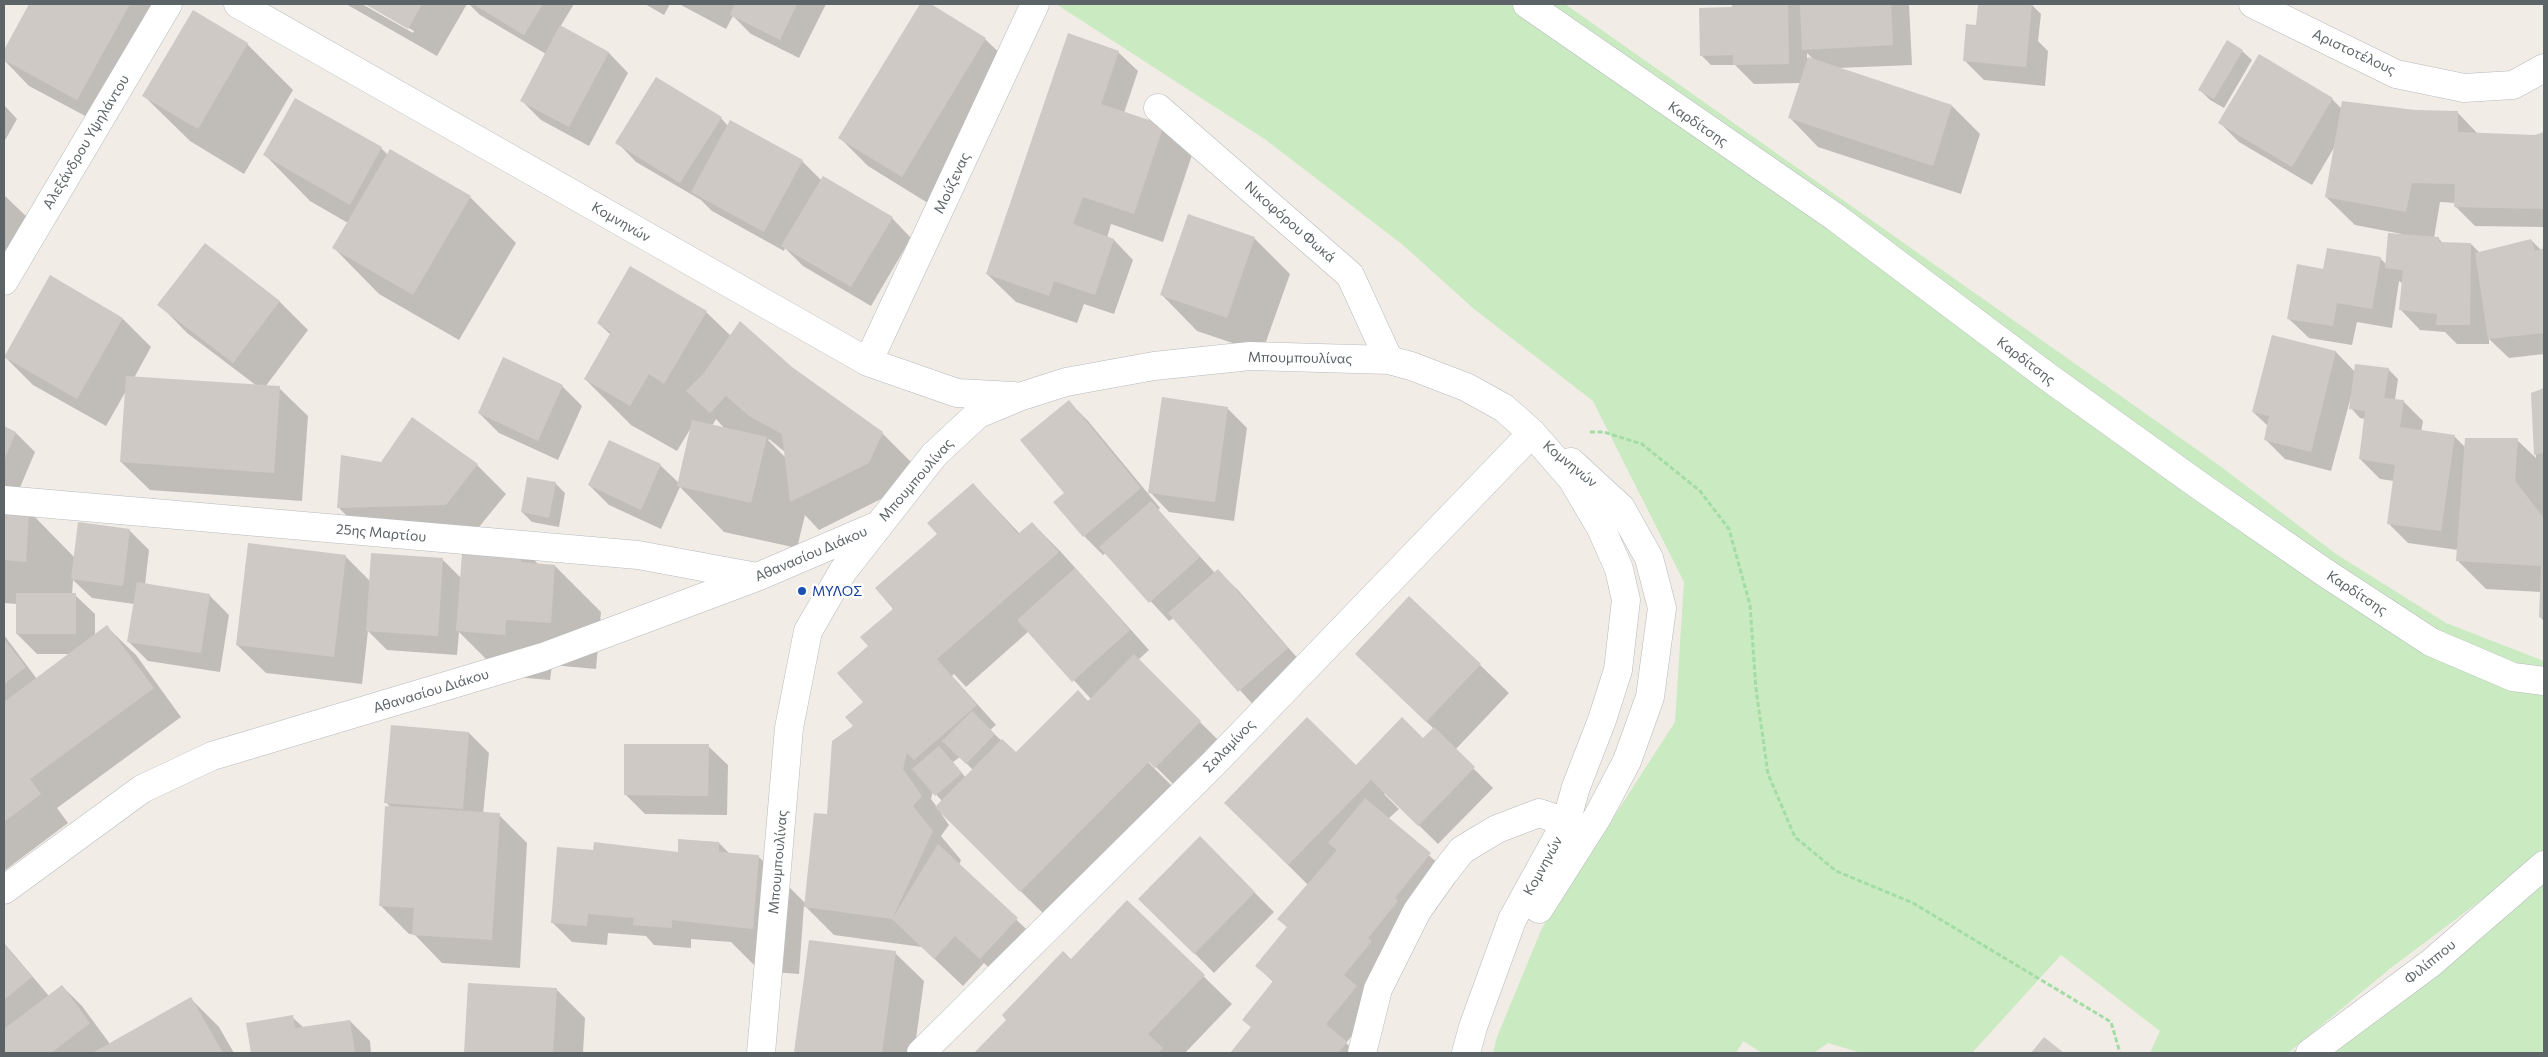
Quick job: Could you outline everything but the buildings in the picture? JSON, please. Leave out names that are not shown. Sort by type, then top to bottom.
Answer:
[{"type":"street","name":"Αλεξάνδρου Υψηλάντου","points":[[4,281],[168,4]]},
{"type":"street","name":"Κομνηνών","points":[[238,4],[868,362],[957,393],[1019,397]]},
{"type":"street","name":"Μούζενας","points":[[868,362],[1035,4]]},
{"type":"street","name":"Καρδίτσης","points":[[1527,4],[1835,217],[2048,377],[2324,572],[2432,642],[2513,677],[2544,681]]},
{"type":"street","name":"Αριστοτέλους","points":[[2253,4],[2396,74],[2464,88],[2513,85],[2544,68]]},
{"type":"street","name":"Νικοφόρου Φωκά","points":[[1158,108],[1350,275],[1389,360]]},
{"type":"street","name":"Μπουμπουλίνας","points":[[760,1053],[789,728],[808,631],[843,570],[877,525],[934,455],[978,414],[1019,397],[1076,381],[1154,366],[1250,356],[1389,360],[1411,366],[1466,387],[1504,408],[1532,434]]},
{"type":"street","name":"Κομνηνών","points":[[1466,1053],[1473,1026],[1524,933],[1575,830],[1576,786],[1602,720],[1618,670],[1626,600],[1618,569],[1601,528],[1572,479],[1532,434]]},
{"type":"street","name":"Κομνηνών","points":[[1532,434],[1581,470],[1621,508],[1649,558],[1662,608],[1650,697],[1627,761],[1598,816],[1575,830]]},
{"type":"street","name":"Σαλαμίνος","points":[[921,1053],[1214,763],[1532,434]]},
{"type":"street","name":"25ης Μαρτίου","points":[[4,500],[638,555],[758,577]]},
{"type":"street","name":"Αθανασίου Διάκου","points":[[4,890],[142,789],[212,756],[543,657],[758,577],[877,525]]},
{"type":"street","points":[[1362,1053],[1378,989],[1417,911],[1462,850],[1497,829],[1540,813],[1575,830]]},
{"type":"street","name":"Φιλίππου","points":[[2310,1053],[2431,963],[2544,865]]},
{"type":"path","points":[[1586,432],[1604,432],[1642,444],[1700,492],[1728,529],[1750,605],[1756,689],[1768,774],[1795,837],[1836,871],[1913,903],[2111,1022],[2120,1053]]},
{"type":"green space","points":[[1056,4],[1565,4],[2220,466],[2336,554],[2446,623],[2544,661],[2544,853],[2392,967],[2288,1053],[2150,1053],[2160,1031],[2061,955],[1972,1053],[1861,1053],[1828,1043],[1814,1053],[1762,1053],[1743,1041],[1736,1053],[1493,1053],[1497,1037],[1542,928],[1675,722],[1684,582],[1593,401],[1474,309],[1403,245],[1266,140]]},
{"type":"green space","points":[[2544,863],[2544,1053],[2291,1053],[2353,1004],[2431,952]]},
{"type":"place","name":"ΜΥΛΟΣ","points":[[802,591]]}]
